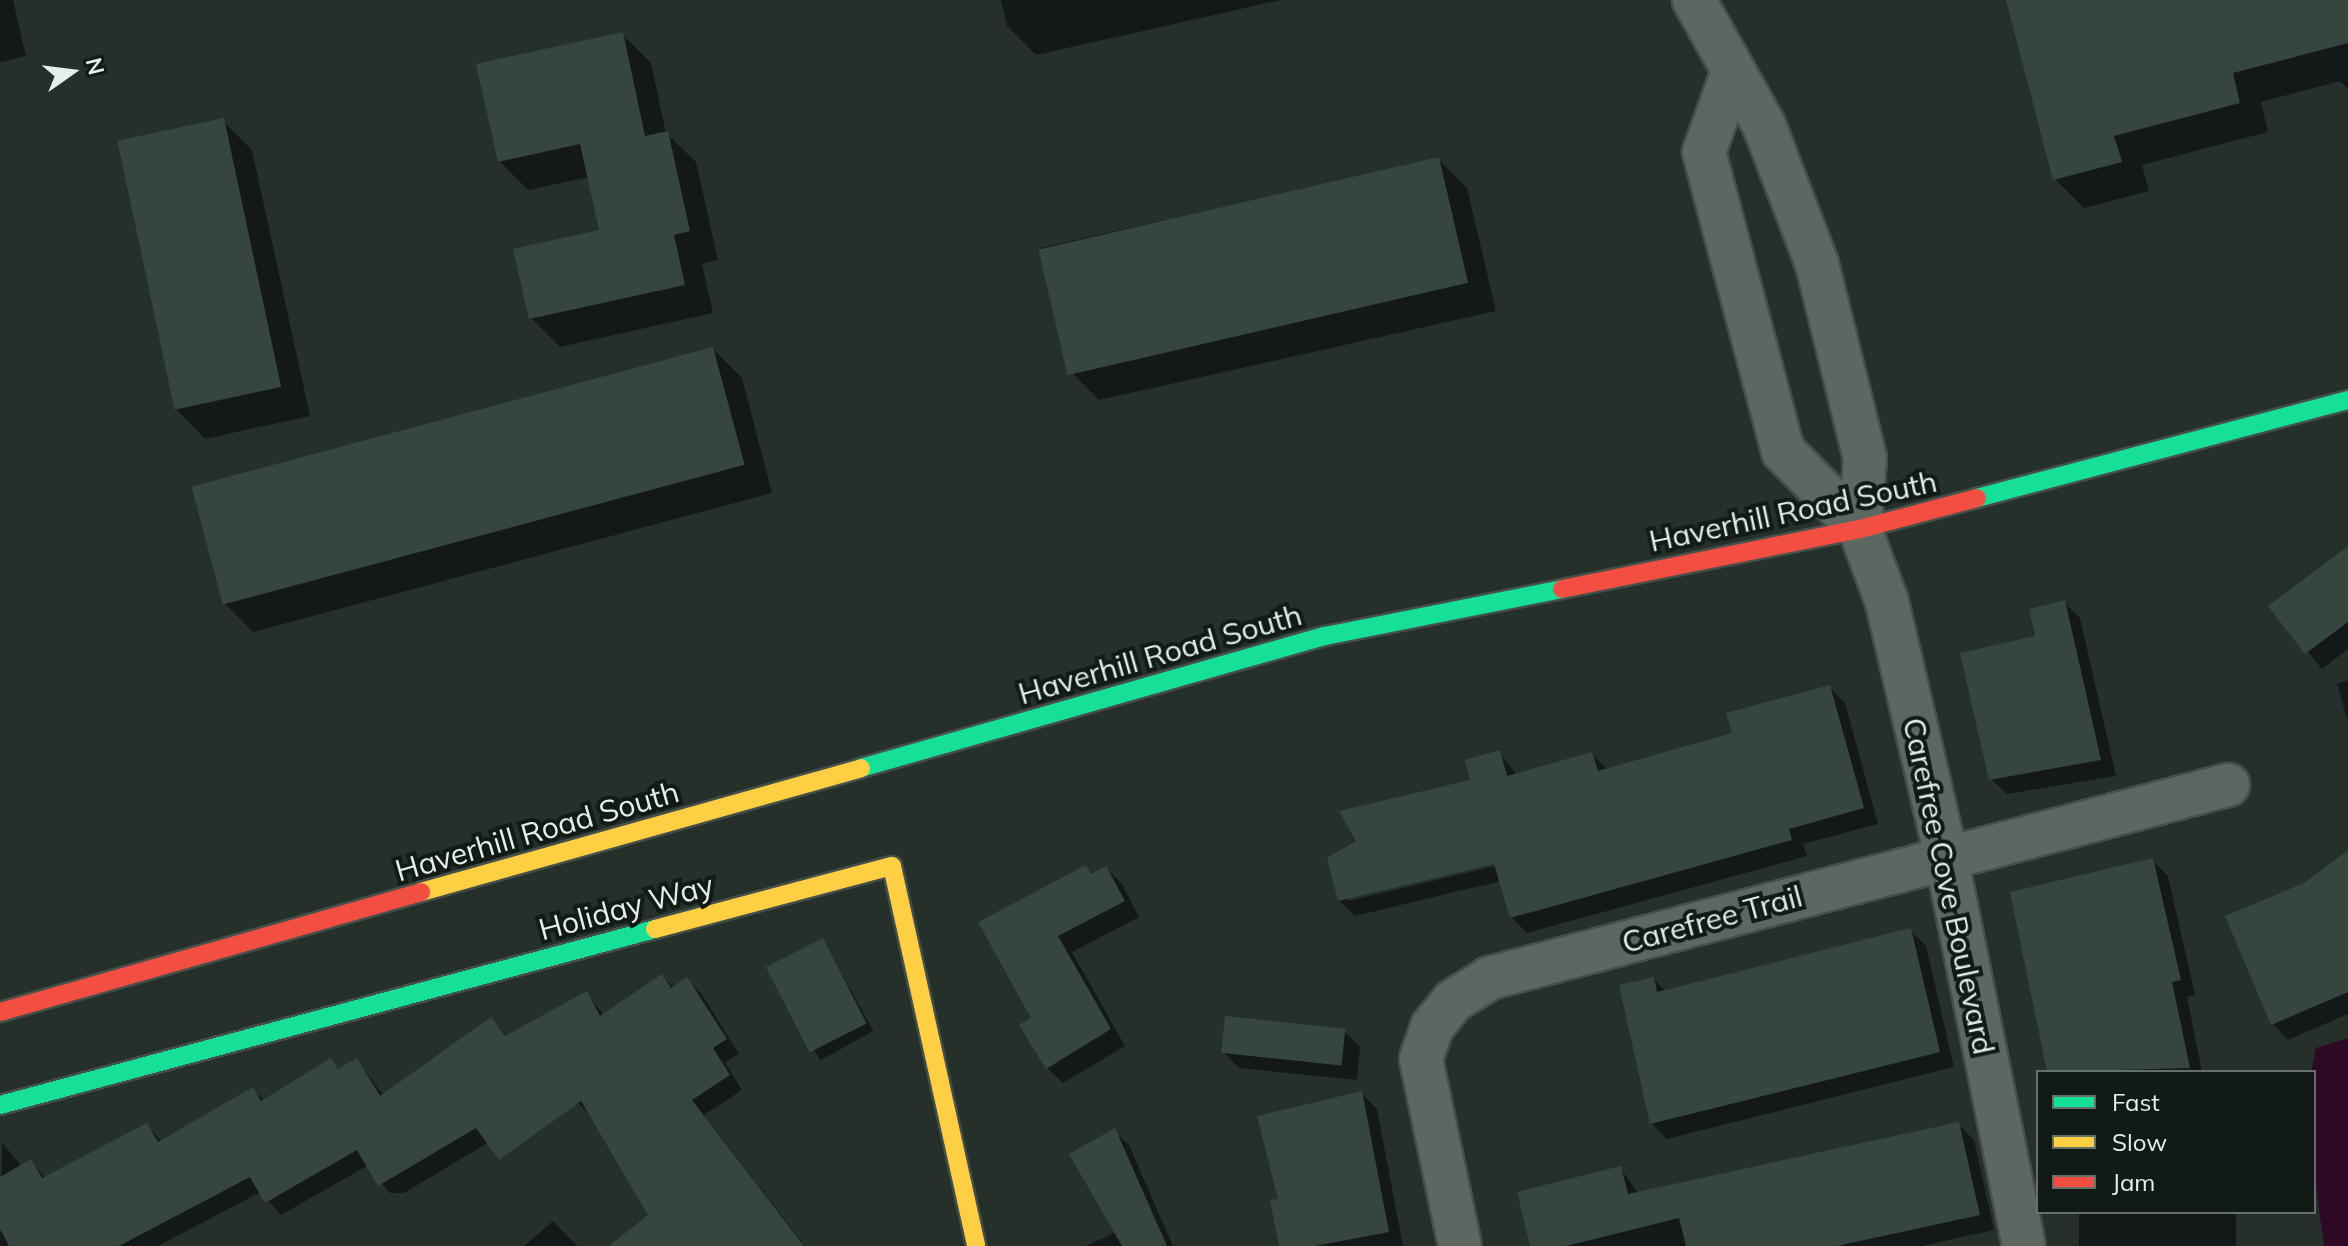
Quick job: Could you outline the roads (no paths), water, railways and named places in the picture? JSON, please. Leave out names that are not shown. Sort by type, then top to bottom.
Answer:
[{"type":"street","points":[[1694,0],[1732,74],[1764,125],[1817,264],[1865,458],[1860,529]]},
{"type":"street","points":[[1732,74],[1704,152],[1783,451],[1860,529]]},
{"type":"street","name":"Haverhill Road South","points":[[0,1012],[1325,636],[1860,529],[2348,400]]},
{"type":"street","name":"Carefree Cove Boulevard","points":[[1860,529],[1887,602],[1946,856],[2024,1246]]},
{"type":"street","name":"Carefree Trail","points":[[1460,1246],[1421,1059],[1432,1027],[1453,1001],[1490,978],[1946,856],[2228,785]]},
{"type":"street","name":"Holiday Way","points":[[0,1105],[892,866],[976,1246]]}]
